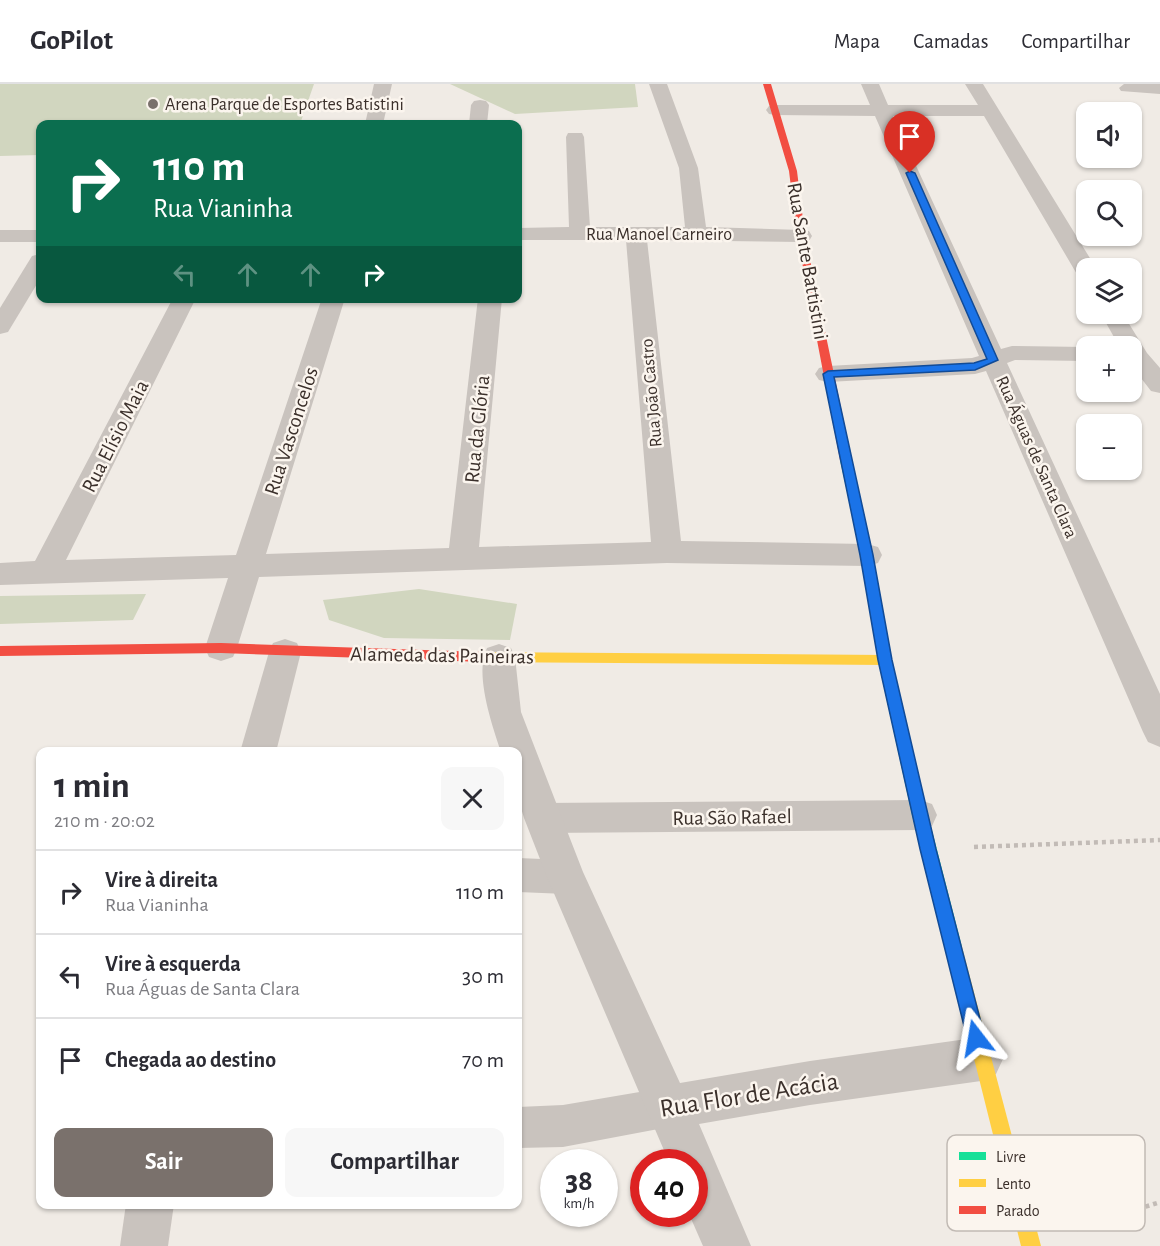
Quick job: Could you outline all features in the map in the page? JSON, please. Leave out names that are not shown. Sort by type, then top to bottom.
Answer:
[{"type":"street","points":[[375,120],[383,84]]},
{"type":"street","points":[[658,84],[662,102],[685,156],[692,179],[696,233]]},
{"type":"street","name":"Rua Sante Battistini","points":[[767,84],[793,171],[801,236],[867,555],[885,660],[928,849],[1001,1135]]},
{"type":"street","name":"Rua Águas de Santa Clara","points":[[870,84],[1160,732]]},
{"type":"street","points":[[974,84],[1078,258]]},
{"type":"street","points":[[478,120],[480,105]]},
{"type":"street","points":[[775,110],[990,111]]},
{"type":"street","points":[[575,137],[580,234]]},
{"type":"street","name":"Rua Manoel Carneiro","points":[[522,234],[696,233],[801,236]]},
{"type":"street","name":"Rua João Castro","points":[[636,234],[667,552]]},
{"type":"street","points":[[0,236],[36,236]]},
{"type":"street","points":[[0,327],[36,268]]},
{"type":"street","name":"Rua Elísio Maia","points":[[44,573],[182,303]]},
{"type":"street","name":"Rua Vasconcelos","points":[[221,648],[332,303]]},
{"type":"street","name":"Rua da Glória","points":[[463,560],[489,303]]},
{"type":"street","points":[[828,374],[975,366],[1012,353],[1076,354]]},
{"type":"street","points":[[1142,364],[1160,385]]},
{"type":"street","points":[[0,574],[248,564],[463,560],[667,552],[867,555]]},
{"type":"street","name":"Alameda das Paineiras","points":[[0,651],[221,648],[285,652],[499,657],[885,660]]},
{"type":"street","points":[[259,747],[285,652]]},
{"type":"street","points":[[499,657],[504,712],[517,747]]},
{"type":"street","points":[[522,761],[566,877],[687,1149]]},
{"type":"street","name":"Rua Flor de Acácia","points":[[669,1107],[810,1083],[981,1059]]},
{"type":"street","points":[[708,1201],[727,1246]]},
{"type":"street","points":[[144,1246],[149,1209]]},
{"type":"lane","points":[[1127,88],[1160,89]]},
{"type":"lane","name":"Rua São Rafael","points":[[543,818],[920,815]]},
{"type":"lane","points":[[522,875],[566,877]]},
{"type":"lane","name":"Rua Flor de Acácia","points":[[522,1128],[563,1126],[669,1107]]},
{"type":"path","points":[[928,849],[1160,840]]},
{"type":"path","points":[[1145,1207],[1160,1202]]},
{"type":"path","points":[[1031,1245],[1073,1231]]},
{"type":"green space","name":"Arena Parque de Esportes Batistini","points":[[0,84],[314,84],[301,120],[36,120],[36,155],[0,156]]},
{"type":"green space","points":[[450,84],[635,84],[638,107],[515,114]]},
{"type":"green space","points":[[419,589],[517,604],[510,640],[384,638],[329,620],[323,600]]},
{"type":"green space","points":[[146,594],[133,620],[0,624],[0,596]]},
{"type":"traffic: fast","points":[[846,460],[867,555],[885,660],[920,815],[954,947]]},
{"type":"traffic: slow","points":[[484,657],[885,660]]},
{"type":"traffic: slow","points":[[954,947],[1002,1135]]},
{"type":"traffic: slow","points":[[1027,1231],[1031,1246]]},
{"type":"traffic: jam","points":[[767,84],[793,171],[801,236],[846,460]]},
{"type":"traffic: jam","points":[[0,651],[221,648],[484,657]]},
{"type":"place","name":"Arena Parque de Esportes Batistini","points":[[153,104]]},
{"type":"route","points":[[910,173],[993,360],[975,366],[828,374],[867,555],[885,660],[928,849],[976,1038]]}]
